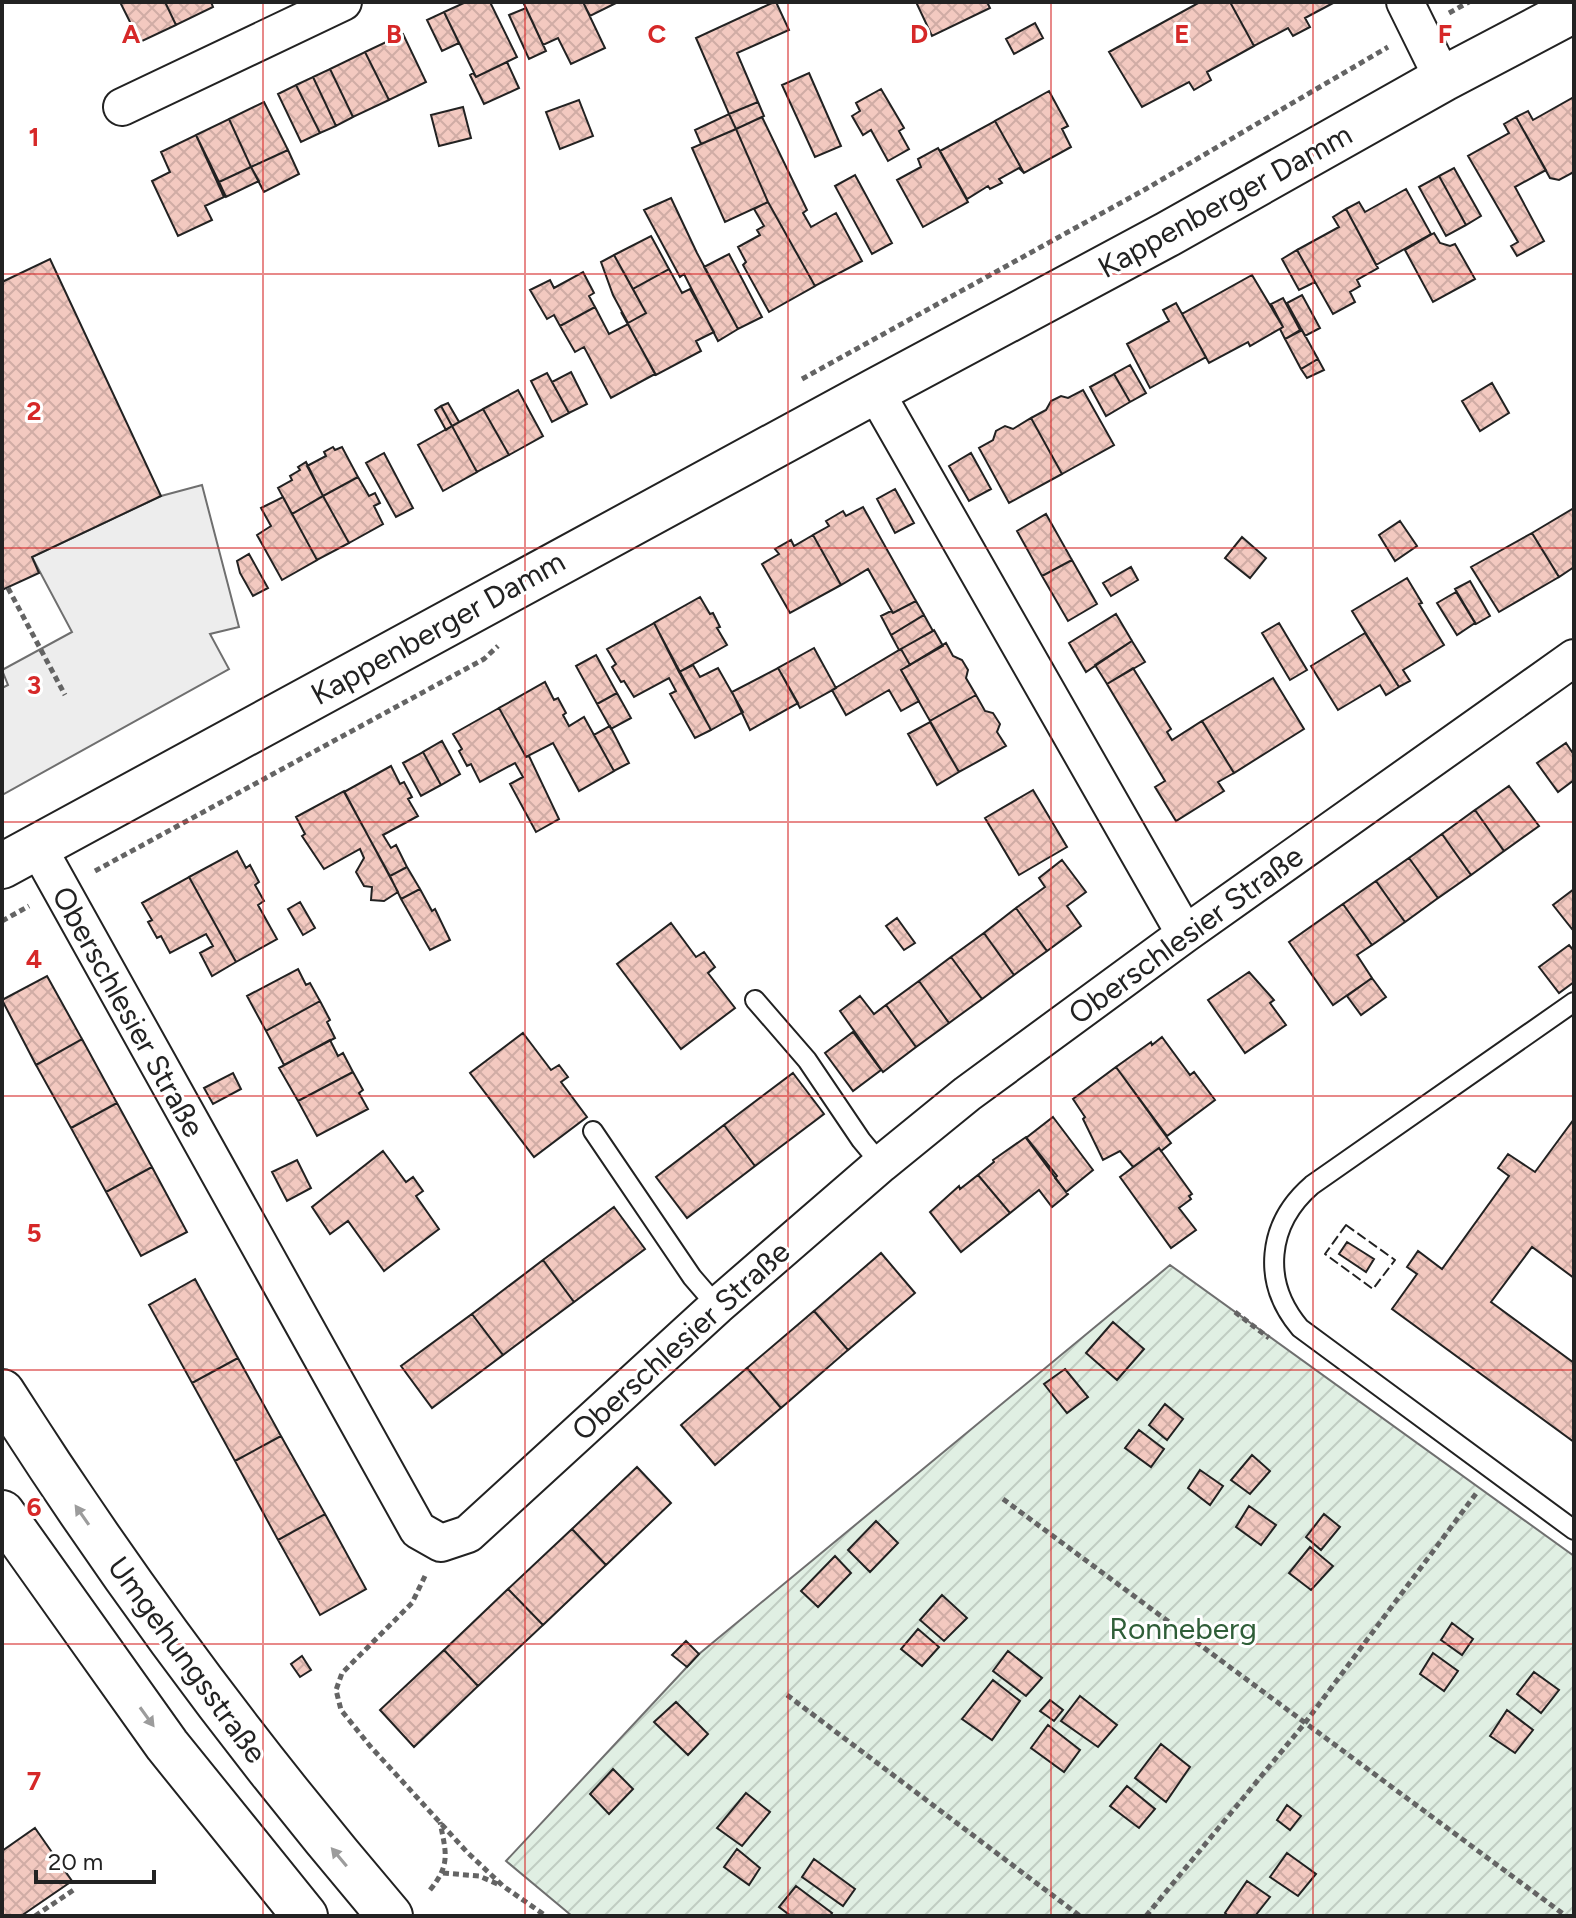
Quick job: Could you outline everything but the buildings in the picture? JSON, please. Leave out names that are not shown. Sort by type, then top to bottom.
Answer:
[{"type":"main road","name":"Kappenberger Damm","points":[[19,856],[1168,234],[1443,79],[1574,10]]},
{"type":"main road","name":"Umgehungsstraße","points":[[2,1392],[65,1491],[170,1641],[273,1776],[390,1916]]},
{"type":"main road","points":[[2,1513],[167,1745],[305,1916]]},
{"type":"street","points":[[122,107],[343,2]]},
{"type":"street","points":[[1412,15],[1443,79]]},
{"type":"street","points":[[875,391],[1185,934]]},
{"type":"street","name":"Oberschlesier Straße","points":[[19,856],[418,1530],[441,1543],[468,1534],[717,1306],[967,1094],[1185,934],[1574,658]]},
{"type":"lane","points":[[755,1000],[807,1060],[881,1164]]},
{"type":"lane","points":[[1574,1002],[1304,1192],[1285,1216],[1274,1257],[1279,1296],[1300,1328],[1574,1530]]},
{"type":"lane","points":[[593,1131],[692,1277],[717,1306]]},
{"type":"path","points":[[789,386],[1144,190],[1412,15],[1469,2]]},
{"type":"path","points":[[8,588],[65,695]]},
{"type":"path","points":[[1146,1916],[1305,1723],[1476,1494]]},
{"type":"path","points":[[1003,1499],[1566,1916]]},
{"type":"path","points":[[441,1543],[412,1603],[342,1673],[336,1690],[341,1710],[467,1852],[503,1886],[546,1916]]},
{"type":"path","points":[[787,1695],[1080,1916]]},
{"type":"path","points":[[430,1890],[443,1873],[445,1857],[440,1821]]},
{"type":"path","points":[[443,1873],[479,1876],[503,1886]]},
{"type":"path","points":[[35,1916],[75,1889]]},
{"type":"green space","name":"Ronneberg","points":[[1170,1265],[1574,1556],[1574,1916],[572,1916],[506,1861],[699,1654]]},
{"type":"shaded area","points":[[202,485],[239,627],[210,634],[229,669],[2,795],[2,688],[8,685],[2,670],[72,632],[32,557],[161,496]]},
{"type":"fence","points":[[1346,1225],[1395,1260],[1373,1289],[1325,1254],[1346,1225]]}]
